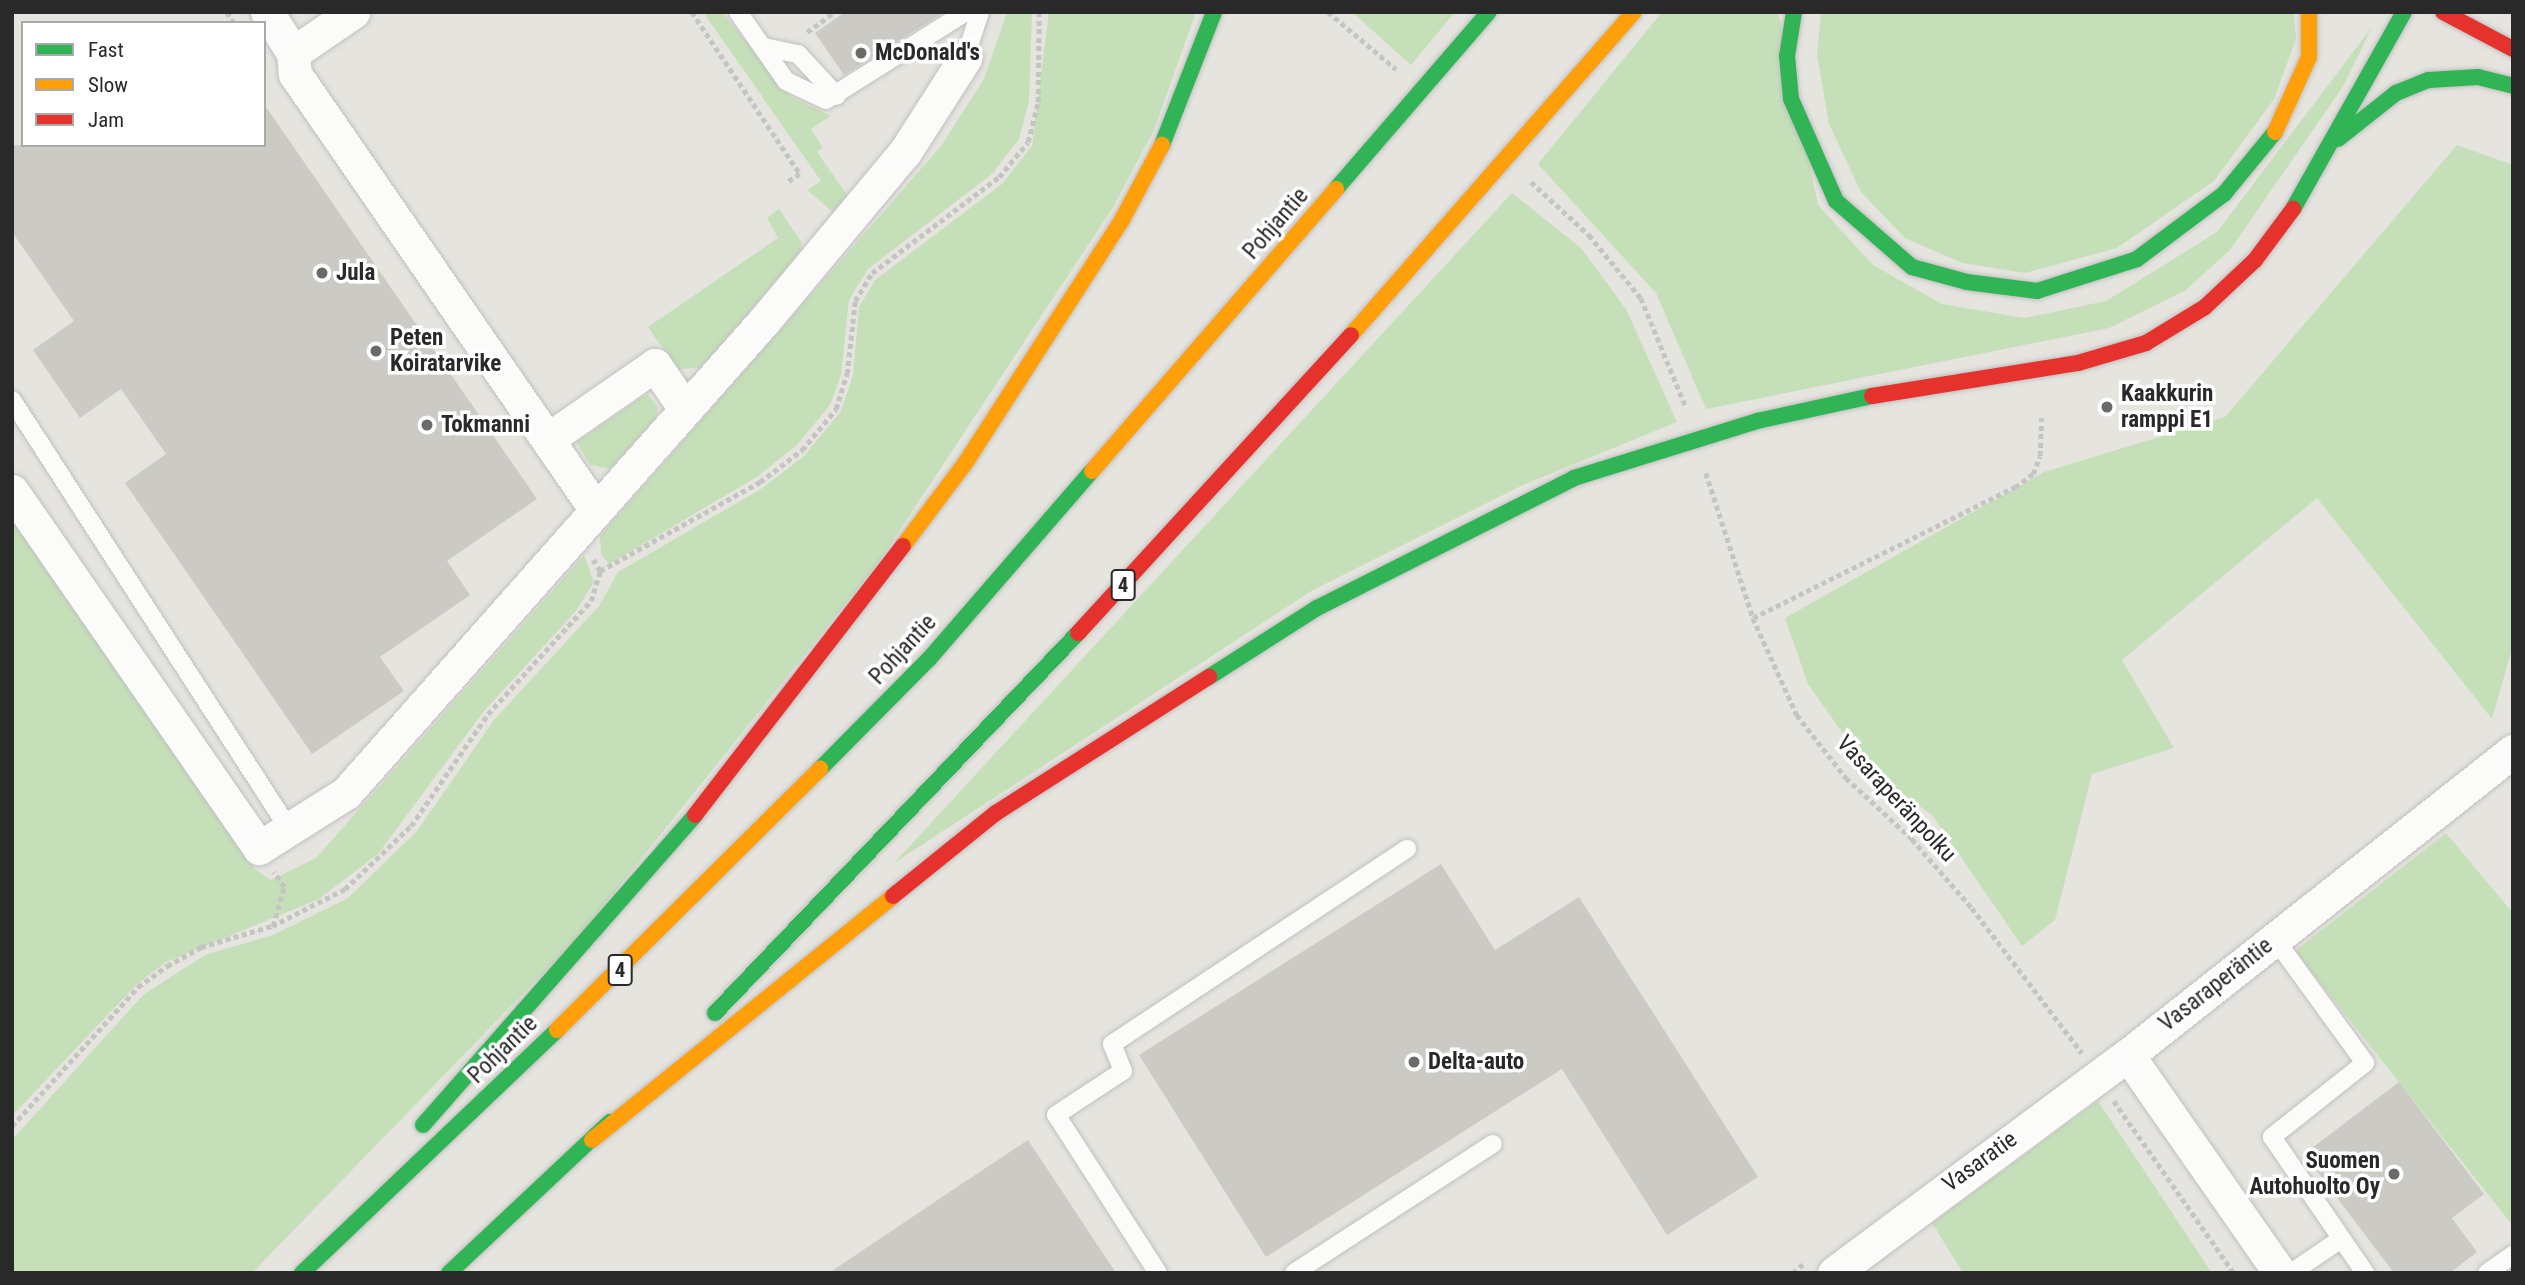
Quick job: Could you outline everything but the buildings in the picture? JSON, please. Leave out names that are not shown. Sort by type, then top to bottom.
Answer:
[{"type":"main road","points":[[411,1139],[589,943],[754,744],[967,462],[1124,218],[1165,139],[1214,12]]},
{"type":"main road","name":"Pohjantie","points":[[302,1273],[603,986],[929,659],[1489,12]]},
{"type":"main road","name":"4","points":[[449,1273],[592,1140],[998,720],[1296,397],[1634,12]]},
{"type":"main road","points":[[1794,12],[1787,56],[1791,99],[1836,201],[1912,267],[1967,282],[2037,290],[2137,259],[2224,194],[2283,121],[2309,57],[2309,12]]},
{"type":"main road","points":[[592,1140],[996,813],[1318,608],[1574,478],[1757,421],[1910,388],[2078,363],[2146,343],[2205,307],[2255,260],[2328,147],[2404,12]]},
{"type":"main road","points":[[2443,12],[2513,49]]},
{"type":"main road","points":[[2328,147],[2396,93],[2429,80],[2478,77],[2513,86]]},
{"type":"main road","points":[[288,1273],[382,1170]]},
{"type":"street","points":[[267,12],[293,53],[295,74],[548,439],[586,522]]},
{"type":"street","points":[[293,53],[353,12]]},
{"type":"street","points":[[12,491],[259,848],[346,793],[685,409],[905,152],[965,58]]},
{"type":"street","points":[[548,439],[655,365],[685,409]]},
{"type":"street","name":"Vasaraperäntie","points":[[2128,1055],[2513,751]]},
{"type":"street","points":[[2128,1055],[2280,1273]]},
{"type":"street","name":"Vasaratie","points":[[1834,1273],[2091,1067],[2128,1055]]},
{"type":"lane","points":[[738,12],[797,90],[816,99],[838,96],[966,12]]},
{"type":"lane","points":[[965,58],[980,12]]},
{"type":"lane","points":[[764,47],[798,54],[838,96]]},
{"type":"lane","points":[[12,400],[289,829]]},
{"type":"lane","points":[[1158,1273],[1056,1115],[1123,1071],[1112,1044],[1407,849]]},
{"type":"lane","points":[[2275,939],[2365,1063],[2272,1137],[2365,1273]]},
{"type":"lane","points":[[1294,1273],[1493,1144]]},
{"type":"lane","points":[[2291,1273],[2341,1239]]},
{"type":"lane","points":[[2487,1273],[2513,1255]]},
{"type":"path","points":[[692,12],[800,174],[786,183]]},
{"type":"path","points":[[795,31],[806,33],[835,12]]},
{"type":"path","points":[[600,571],[760,482],[802,450],[836,408],[847,374],[855,301],[872,273],[999,177],[1028,142],[1038,102],[1039,12]]},
{"type":"path","points":[[1328,12],[1396,70]]},
{"type":"path","points":[[1530,182],[1589,235],[1641,298],[1687,411]]},
{"type":"path","points":[[1754,618],[2015,487],[2033,474],[2040,456],[2041,418]]},
{"type":"path","name":"Vasaraperänpolku","points":[[1702,461],[1754,618],[1797,715],[1846,778],[1912,839],[1972,908],[2091,1067],[2234,1273]]},
{"type":"path","points":[[12,1126],[138,987],[201,947],[272,926],[345,889],[411,826],[488,714],[591,601],[600,571],[586,522]]},
{"type":"path","points":[[259,848],[284,887],[272,926]]},
{"type":"green space","points":[[703,12],[722,12],[791,97],[831,116],[811,129],[823,148],[817,152],[847,195],[834,213],[807,190],[821,181]]},
{"type":"green space","points":[[1007,12],[1032,12],[1029,101],[1019,139],[992,174],[868,269],[849,300],[841,375],[830,405],[797,445],[757,477],[609,564],[601,554],[600,536],[941,146],[984,79]]},
{"type":"green space","points":[[1049,12],[1196,12],[1154,130],[1112,209],[878,563],[580,935],[252,1273],[12,1273],[12,1140],[143,995],[205,955],[273,935],[348,898],[417,831],[494,720],[599,606],[618,572],[761,489],[804,456],[841,411],[853,375],[859,307],[875,280],[1002,184],[1032,146]]},
{"type":"green space","points":[[1352,12],[1455,12],[1411,65]]},
{"type":"green space","points":[[1662,12],[1778,12],[1818,205],[1873,265],[1942,304],[2025,318],[2106,301],[2217,232],[2372,27],[2344,85],[2230,250],[2186,290],[2109,328],[1706,409],[1656,293],[1538,164]]},
{"type":"green space","points":[[1821,12],[2294,12],[2296,39],[2274,99],[2214,181],[2117,248],[2025,273],[1962,263],[1905,238],[1861,192],[1829,124],[1817,55]]},
{"type":"green space","points":[[2457,145],[2513,165],[2513,645],[2492,719],[2317,498],[2122,660],[2174,748],[2092,774],[2055,920],[2022,946],[1932,815],[1868,769],[1808,684],[1785,618],[2044,472],[2225,417]]},
{"type":"green space","points":[[1512,193],[1581,248],[1626,309],[1677,422],[1523,485],[1313,590],[894,863]]},
{"type":"green space","points":[[779,209],[802,243],[799,256],[700,368],[677,369],[648,327],[778,238],[767,218]]},
{"type":"green space","points":[[647,394],[658,407],[656,418],[610,469],[590,465],[577,442]]},
{"type":"green space","points":[[12,519],[255,869],[271,880],[316,858],[584,555],[594,582],[576,611],[484,711],[378,854],[319,899],[166,962],[136,985],[12,1116]]},
{"type":"green space","points":[[2446,833],[2513,913],[2513,1226],[2295,951]]},
{"type":"green space","points":[[2098,1101],[2212,1273],[1963,1273],[1932,1223]]},
{"type":"traffic: fast","points":[[1162,145],[1214,12]]},
{"type":"traffic: fast","points":[[1336,189],[1489,12]]},
{"type":"traffic: fast","points":[[1794,12],[1787,56],[1791,99],[1836,201],[1912,267],[1967,282],[2037,291],[2137,259],[2224,194],[2275,132]]},
{"type":"traffic: fast","points":[[2293,209],[2404,12]]},
{"type":"traffic: fast","points":[[2338,139],[2396,93],[2429,80],[2478,77],[2513,86]]},
{"type":"traffic: fast","points":[[1209,677],[1317,608],[1574,478],[1757,421],[1872,396]]},
{"type":"traffic: fast","points":[[820,769],[929,659],[1092,471]]},
{"type":"traffic: fast","points":[[715,1013],[1078,633]]},
{"type":"traffic: fast","points":[[423,1125],[695,815]]},
{"type":"traffic: fast","points":[[302,1273],[557,1030]]},
{"type":"traffic: fast","points":[[449,1273],[610,1122]]},
{"type":"traffic: slow","points":[[1351,335],[1634,12]]},
{"type":"traffic: slow","points":[[2275,132],[2309,57],[2309,12]]},
{"type":"traffic: slow","points":[[903,546],[966,462],[1123,218],[1162,145]]},
{"type":"traffic: slow","points":[[1092,471],[1336,189]]},
{"type":"traffic: slow","points":[[557,1030],[820,769]]},
{"type":"traffic: slow","points":[[592,1140],[893,896]]},
{"type":"traffic: jam","points":[[2443,12],[2513,49]]},
{"type":"traffic: jam","points":[[1872,396],[2078,363],[2146,343],[2205,307],[2255,260],[2293,209]]},
{"type":"traffic: jam","points":[[1078,633],[1351,335]]},
{"type":"traffic: jam","points":[[695,815],[903,546]]},
{"type":"traffic: jam","points":[[893,896],[996,813],[1209,677]]},
{"type":"place","name":"McDonald's","points":[[861,53]]},
{"type":"place","name":"Jula","points":[[322,273]]},
{"type":"place","name":"Peten Koiratarvike","points":[[376,351]]},
{"type":"place","name":"Kaakkurin ramppi E1","points":[[2107,407]]},
{"type":"place","name":"Tokmanni","points":[[427,425]]},
{"type":"place","name":"Delta-auto","points":[[1414,1062]]},
{"type":"place","name":"Suomen Autohuolto Oy","points":[[2394,1174]]}]
